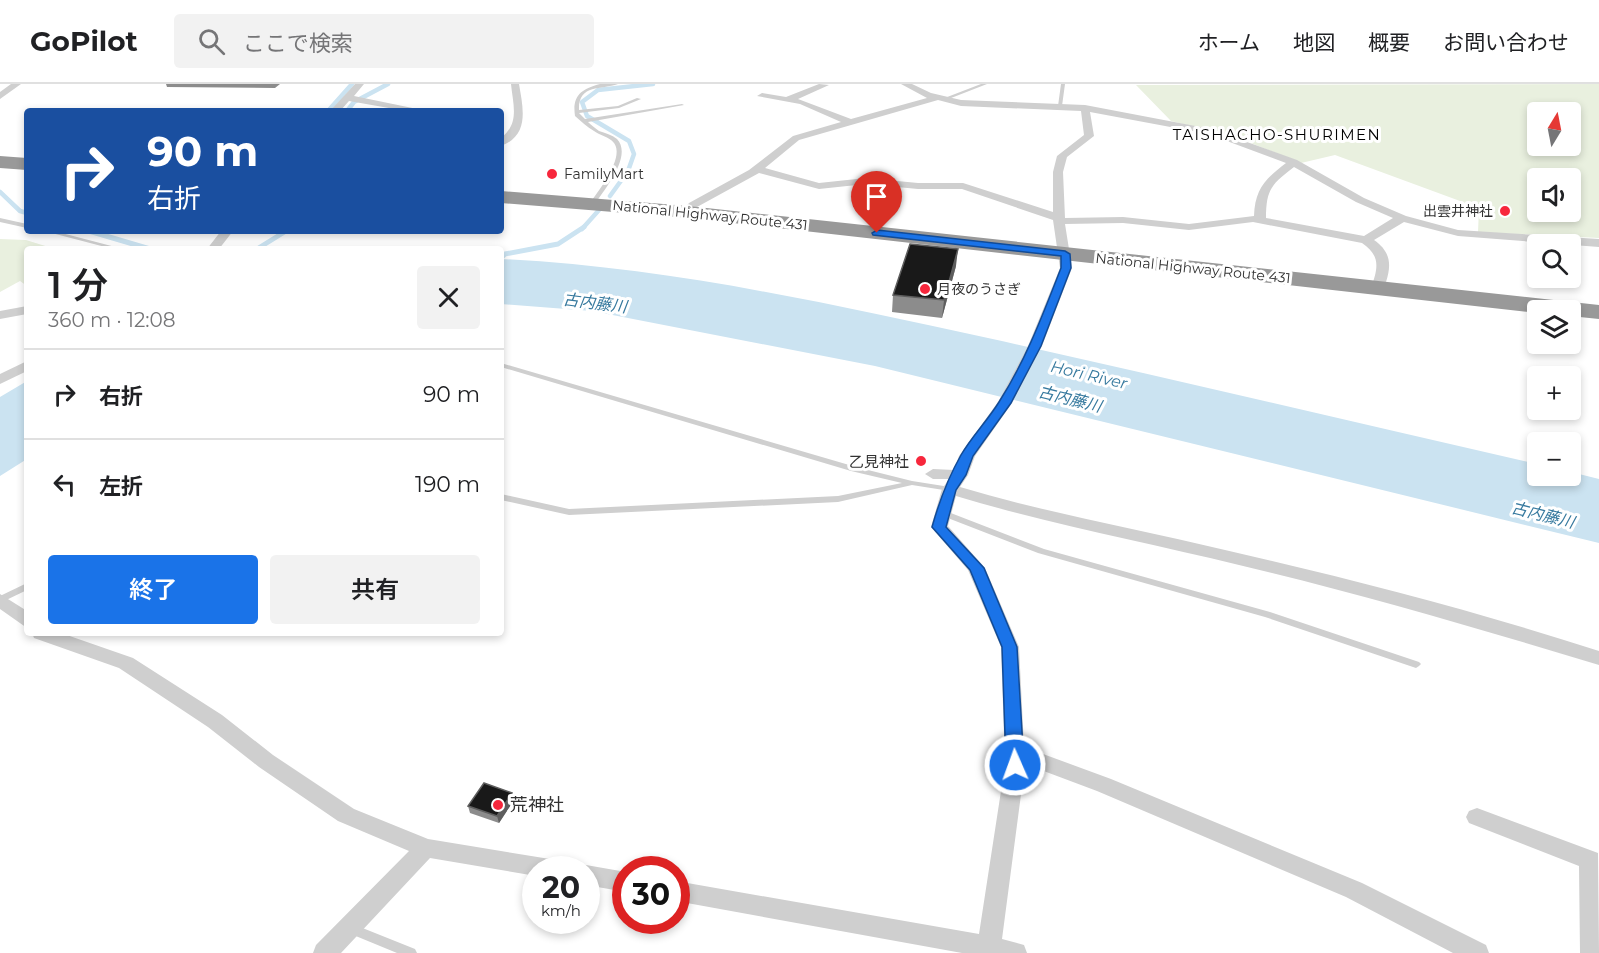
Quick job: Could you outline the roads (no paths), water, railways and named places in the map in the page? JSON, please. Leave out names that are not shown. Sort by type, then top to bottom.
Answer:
[{"type":"highway","points":[[0,162],[24,164]]},
{"type":"highway","name":"National Highway Route 431","points":[[504,197],[688,212],[1599,312]]},
{"type":"street","points":[[0,96],[17,84]]},
{"type":"street","points":[[338,108],[360,84]]},
{"type":"street","points":[[504,141],[516,132],[520,125],[515,84]]},
{"type":"street","points":[[905,84],[940,99],[961,103],[1085,108],[1211,132],[1293,162],[1360,200],[1402,218],[1458,233],[1592,240]]},
{"type":"street","points":[[785,100],[825,85]]},
{"type":"street","points":[[762,96],[802,102],[851,123]]},
{"type":"street","points":[[347,98],[405,108]]},
{"type":"street","points":[[688,212],[693,205],[757,169],[796,138],[940,99]]},
{"type":"street","points":[[989,950],[1015,752],[1010,647],[976,568],[939,527],[967,456],[1005,403],[1035,346],[1066,268],[1059,220],[1058,172],[1062,156],[1089,136],[1085,108]]},
{"type":"street","points":[[1260,220],[1260,195],[1266,185],[1293,162]]},
{"type":"street","points":[[757,169],[819,186],[866,181],[918,186],[963,186],[1059,220],[1123,220],[1189,227],[1260,220],[1366,240],[1378,249],[1385,267],[1377,288]]},
{"type":"street","points":[[1366,240],[1402,218]]},
{"type":"street","points":[[215,246],[225,234]]},
{"type":"street","points":[[0,315],[24,311]]},
{"type":"street","points":[[0,380],[24,367]]},
{"type":"street","points":[[933,474],[1059,520],[1236,558],[1504,626],[1599,658]]},
{"type":"street","points":[[0,600],[24,619]]},
{"type":"street","points":[[50,636],[126,663],[215,721],[266,761],[346,815],[426,848],[522,864]]},
{"type":"street","points":[[1015,752],[1104,785],[1354,890],[1477,953]]},
{"type":"street","points":[[1477,817],[1590,860],[1592,953]]},
{"type":"street","points":[[325,953],[426,848]]},
{"type":"street","points":[[690,894],[1015,953]]},
{"type":"lane","points":[[593,203],[613,173],[620,156],[620,147],[615,139],[592,128],[584,121],[577,112],[576,100],[579,94],[601,86],[616,84]]},
{"type":"lane","points":[[940,99],[985,84]]},
{"type":"lane","points":[[1060,106],[1063,84]]},
{"type":"lane","points":[[577,112],[619,107],[639,99]]},
{"type":"lane","points":[[584,121],[682,105]]},
{"type":"lane","points":[[0,219],[24,225]]},
{"type":"lane","points":[[59,234],[108,246]]},
{"type":"lane","points":[[504,366],[854,469],[912,483]]},
{"type":"lane","points":[[504,498],[569,513],[838,500],[912,483],[955,482]]},
{"type":"lane","points":[[943,513],[1041,551],[1267,614],[1416,664]]},
{"type":"lane","points":[[0,600],[24,588]]},
{"type":"lane","points":[[350,927],[411,953]]},
{"type":"water","points":[[504,259],[624,270],[746,288],[1057,353],[1527,462],[1527,486],[1581,486],[1581,474],[1599,479],[1599,543],[875,366],[592,311],[504,304]]},
{"type":"water","points":[[24,383],[24,461],[0,476],[0,397]]},
{"type":"waterway","points":[[331,108],[352,84]]},
{"type":"waterway","points":[[349,108],[354,102],[388,84]]},
{"type":"waterway","points":[[610,196],[628,171],[634,154],[629,141],[587,116],[582,102],[598,90],[653,84]]},
{"type":"waterway","points":[[0,192],[24,212]]},
{"type":"waterway","points":[[583,227],[599,210]]},
{"type":"waterway","points":[[504,255],[558,244],[583,227]]},
{"type":"waterway","points":[[99,234],[140,246]]},
{"type":"waterway","points":[[262,246],[281,234]]},
{"type":"place","name":"FamilyMart","points":[[552,174]]},
{"type":"place","name":"出雲井神社","points":[[1505,211]]},
{"type":"place","name":"月夜のうさぎ","points":[[925,289]]},
{"type":"place","name":"乙見神社","points":[[921,461]]},
{"type":"place","name":"荒神社","points":[[498,805]]},
{"type":"district","name":"TAISHACHO-SHURIMEN","points":[[1277,134]]},
{"type":"water label","name":"古内藤川","points":[[595,303]]},
{"type":"water label","name":"Hori River","points":[[1089,375]]},
{"type":"water label","name":"古内藤川","points":[[1070,399]]},
{"type":"water label","name":"古内藤川","points":[[1543,515]]}]
